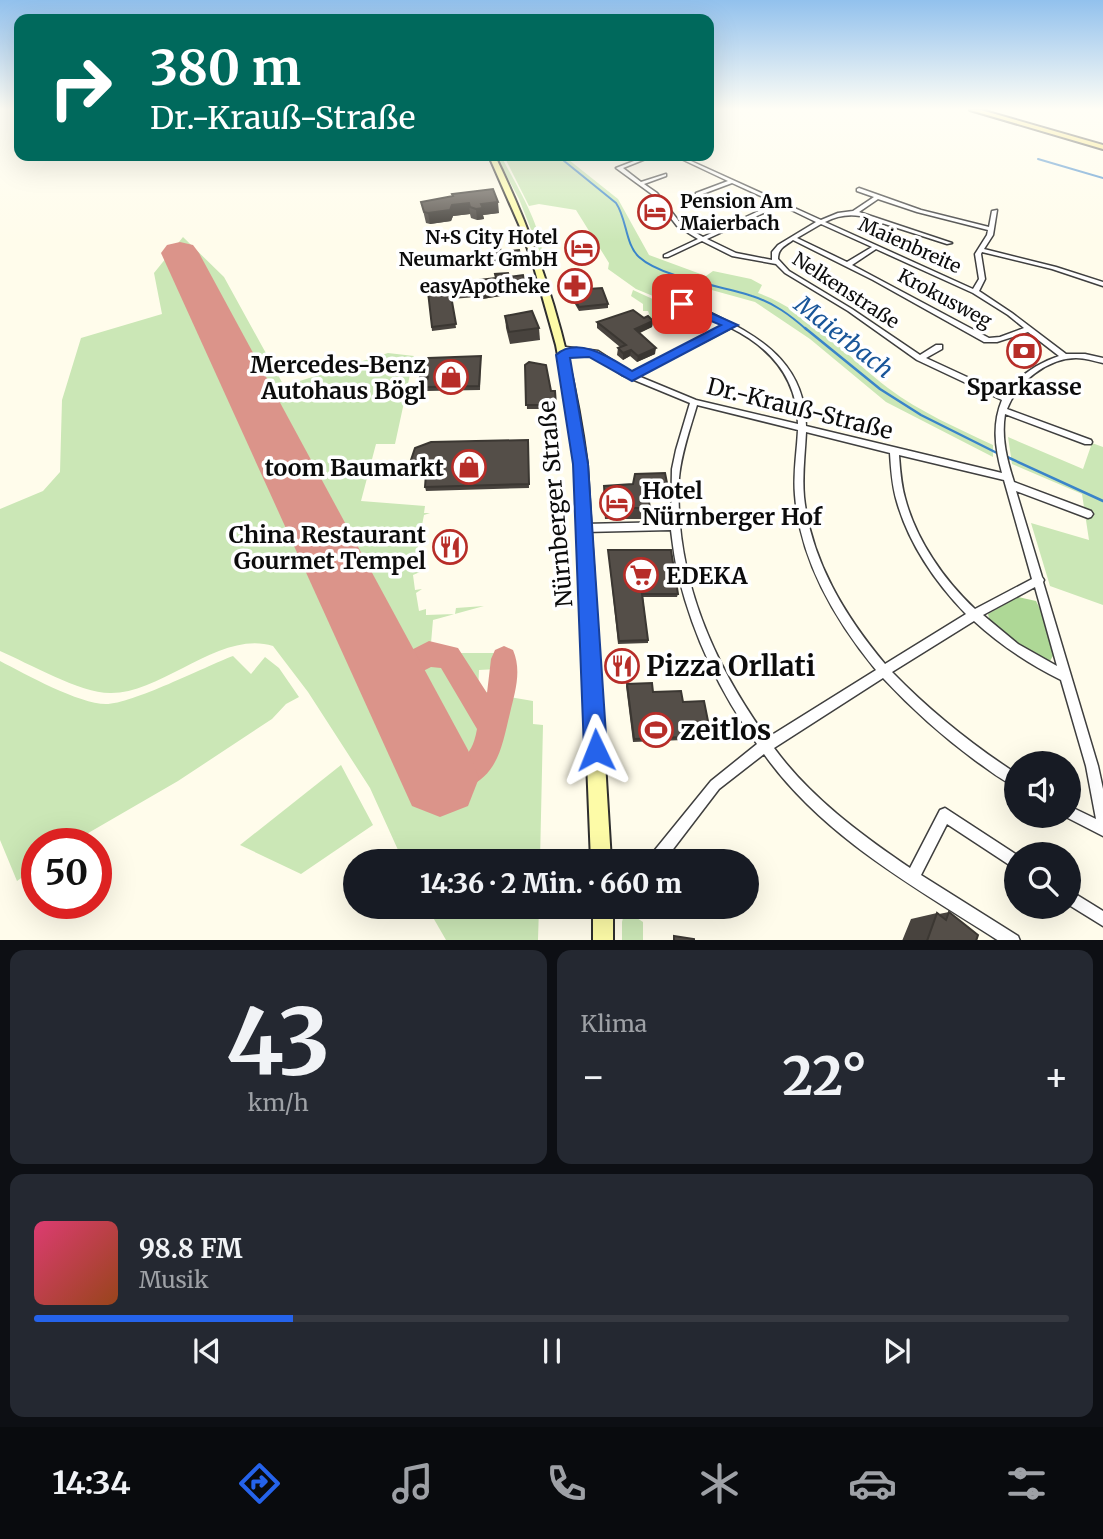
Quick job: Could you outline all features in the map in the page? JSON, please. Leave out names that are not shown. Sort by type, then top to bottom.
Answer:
[{"type":"main road","name":"Nürnberger Straße","points":[[494,161],[526,231],[562,352],[578,439],[600,849]]},
{"type":"main road","points":[[603,919],[603,940]]},
{"type":"street","points":[[637,161],[620,167],[659,198],[679,225],[702,240],[739,257],[776,261]]},
{"type":"street","name":"Maienbreite","points":[[688,161],[975,292],[1063,355]]},
{"type":"street","points":[[642,183],[664,175]]},
{"type":"street","points":[[698,194],[733,181]]},
{"type":"street","points":[[859,190],[991,229]]},
{"type":"street","points":[[854,213],[877,197]]},
{"type":"street","points":[[666,256],[781,203]]},
{"type":"street","points":[[975,292],[981,283],[978,260],[980,250],[991,229],[995,211]]},
{"type":"street","points":[[854,213],[949,243]]},
{"type":"street","name":"Nelkenstraße","points":[[854,213],[841,214],[822,222],[793,239],[776,250],[776,261],[787,272],[842,304],[920,358],[1006,398]]},
{"type":"street","name":"Krokusweg","points":[[793,239],[988,340],[995,341],[1030,329]]},
{"type":"street","name":"Krokusweg","points":[[847,265],[876,247]]},
{"type":"street","points":[[980,250],[1054,268],[1103,284]]},
{"type":"street","points":[[659,299],[682,304],[731,325],[769,350],[789,373],[801,406],[799,485],[810,548],[837,606],[851,630],[885,671],[947,731],[1004,772]]},
{"type":"street","points":[[632,376],[731,325]]},
{"type":"street","points":[[920,358],[939,347]]},
{"type":"street","name":"Dr.-Krauß-Straße","points":[[562,352],[591,352],[632,376],[694,402],[894,450],[1009,482],[1088,514]]},
{"type":"street","points":[[1102,357],[1063,355],[1022,379],[1006,398],[998,424],[1003,460],[1092,766],[1103,821]]},
{"type":"street","points":[[694,402],[675,477],[675,526],[688,591],[704,640],[726,685],[763,747],[840,825],[912,877],[1013,940]]},
{"type":"street","points":[[1002,410],[1088,442]]},
{"type":"street","points":[[894,450],[900,497],[927,555],[975,614],[1024,653],[1065,676]]},
{"type":"street","points":[[584,528],[675,526]]},
{"type":"street","points":[[664,849],[715,785],[763,747],[975,614],[1039,580]]},
{"type":"street","points":[[912,877],[945,815],[1004,854]]},
{"type":"street","points":[[1081,818],[1103,829]]},
{"type":"street","points":[[1081,905],[1103,919]]},
{"type":"green space","points":[[499,161],[504,161],[528,206],[542,247],[543,260],[519,199]]},
{"type":"green space","points":[[506,161],[570,161],[618,199],[649,255],[706,276],[713,271],[751,279],[762,285],[758,293],[794,311],[900,397],[993,445],[993,457],[886,402],[810,339],[755,302],[708,289],[682,301],[659,292],[653,296],[636,289],[608,269],[609,263],[576,210],[539,204],[529,206]]},
{"type":"green space","points":[[183,237],[224,277],[284,386],[388,353],[414,356],[395,444],[376,444],[361,501],[425,506],[424,513],[430,513],[424,515],[421,530],[427,530],[427,533],[420,533],[417,552],[423,552],[423,555],[416,555],[413,571],[420,572],[413,575],[415,590],[422,589],[416,593],[419,611],[426,609],[426,615],[455,614],[433,620],[431,643],[416,656],[398,661],[387,654],[182,248],[175,256],[436,796],[487,759],[504,696],[533,701],[533,724],[543,725],[540,849],[398,849],[370,788],[308,692],[273,646],[253,643],[233,646],[150,684],[130,691],[110,693],[69,683],[0,651],[0,509],[43,491],[60,472],[62,400],[81,338],[162,314],[154,273]]},
{"type":"green space","points":[[633,290],[668,306],[656,312],[666,320],[657,324],[648,317],[648,311],[643,311],[643,304],[631,296]]},
{"type":"green space","points":[[1008,437],[1083,469],[1092,443],[1103,447],[1103,605],[1050,586],[1031,523],[1089,540],[1082,494],[1012,464]]},
{"type":"green space","points":[[1018,597],[1036,601],[1043,615],[1054,654],[1050,661],[1038,658],[990,622],[988,614]]},
{"type":"green space","points":[[484,606],[455,614],[456,608]]},
{"type":"green space","points":[[455,653],[498,653],[498,669],[479,670],[478,692],[497,692],[491,716]]},
{"type":"green space","points":[[233,656],[251,674],[265,657],[279,668],[299,697],[286,704],[272,719],[178,781],[97,828],[21,828],[21,878],[17,881],[0,840],[0,661],[67,694],[95,703],[118,702],[150,692]]},
{"type":"green space","points":[[431,659],[440,660],[452,667],[477,708],[487,732],[477,759],[458,772],[449,772],[444,767],[403,683],[408,670]]},
{"type":"green space","points":[[341,765],[373,825],[301,874],[240,845]]},
{"type":"green space","points":[[434,919],[539,919],[538,940],[446,940]]},
{"type":"green space","points":[[623,919],[638,919],[643,922],[643,940],[622,940]]},
{"type":"building","points":[[493,189],[498,202],[481,204],[483,208],[470,207],[469,203],[452,205],[450,210],[428,213],[424,212],[421,202],[453,196],[452,194]]},
{"type":"building","points":[[500,248],[501,252],[519,250],[521,258],[495,261],[492,249]]},
{"type":"building","points":[[508,273],[509,277],[523,275],[526,288],[476,296],[475,293],[451,296],[456,324],[432,327],[428,292],[462,288],[461,282],[496,278],[495,274]]},
{"type":"building","points":[[583,277],[588,289],[602,288],[608,304],[579,307],[568,288],[572,288],[569,279]]},
{"type":"building","points":[[633,310],[653,321],[635,329],[656,348],[638,356],[631,350],[623,353],[618,348],[626,345],[597,322]]},
{"type":"building","points":[[532,311],[539,328],[509,332],[505,316]]},
{"type":"building","name":"Mercedes-Benz Autohaus Bögl","points":[[481,356],[479,386],[426,387],[428,377],[420,377],[424,361],[428,358]]},
{"type":"building","points":[[529,362],[546,365],[551,391],[555,391],[556,405],[526,405],[525,365]]},
{"type":"building","name":"toom Baumarkt","points":[[528,440],[529,484],[425,487],[426,474],[411,475],[412,469],[408,469],[415,448],[431,442]]},
{"type":"building","points":[[665,473],[668,488],[647,489],[650,508],[606,508],[604,486],[633,484],[635,474]]},
{"type":"building","name":"EDEKA","points":[[608,550],[671,550],[678,594],[642,594],[648,640],[619,641]]},
{"type":"building","points":[[652,683],[653,692],[681,691],[683,702],[704,701],[711,736],[634,739],[627,684]]},
{"type":"building","points":[[949,912],[978,935],[976,940],[927,940],[937,913],[946,920]]},
{"type":"building","points":[[674,936],[694,939],[694,940],[674,940]]},
{"type":"waterway","points":[[1038,159],[1103,178]]},
{"type":"waterway","name":"Maierbach","points":[[564,161],[616,203],[634,252],[649,264],[677,276],[760,299],[781,310],[807,330]]},
{"type":"waterway","name":"Maierbach","points":[[805,328],[880,389],[921,415],[999,454]]},
{"type":"waterway","name":"Maierbach","points":[[1005,456],[1103,501]]},
{"type":"taxiway","points":[[388,676],[429,654],[449,657],[492,727]]},
{"type":"taxiway","points":[[492,727],[504,681],[504,659]]},
{"type":"taxiway","points":[[440,778],[460,776],[474,767],[484,756],[492,727]]},
{"type":"runway","points":[[180,253],[440,778]]},
{"type":"place","name":"Pension Am Maierbach","points":[[655,212]]},
{"type":"place","name":"N+S City Hotel Neumarkt GmbH","points":[[582,248]]},
{"type":"place","name":"easyApotheke","points":[[575,286]]},
{"type":"place","name":"Sparkasse","points":[[1024,351]]},
{"type":"place","name":"Mercedes-Benz Autohaus Bögl","points":[[451,377]]},
{"type":"place","name":"toom Baumarkt","points":[[469,467]]},
{"type":"place","name":"Hotel Nürnberger Hof","points":[[617,503]]},
{"type":"place","name":"China Restaurant Gourmet Tempel","points":[[450,547]]},
{"type":"place","name":"EDEKA","points":[[641,575]]},
{"type":"place","name":"Pizza Orllati","points":[[622,666]]},
{"type":"place","name":"zeitlos","points":[[656,730]]},
{"type":"route","points":[[596,750],[580,464],[562,355],[591,352],[632,376],[731,325],[682,304]]}]
